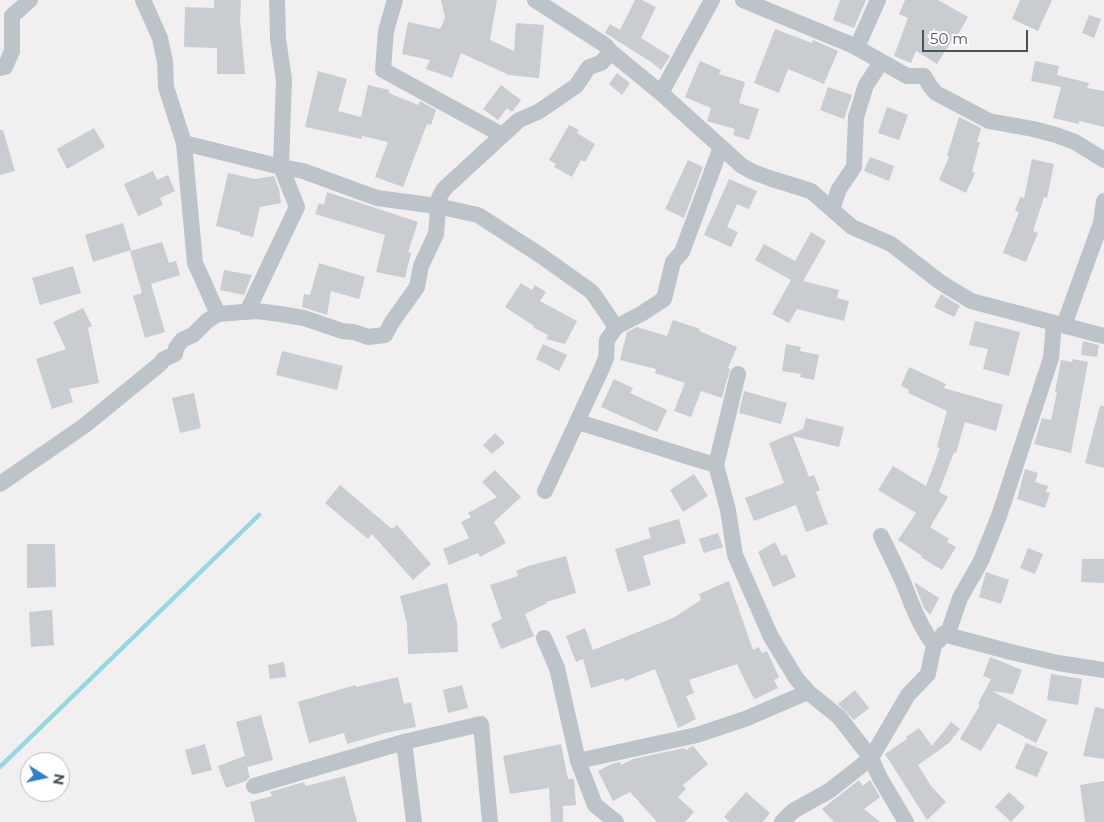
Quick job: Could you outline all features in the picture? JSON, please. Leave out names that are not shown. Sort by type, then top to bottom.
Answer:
[{"type":"street","points":[[0,68],[5,67],[12,51],[12,16],[30,0]]},
{"type":"street","points":[[144,0],[160,38],[165,62],[166,87],[184,143],[195,263],[218,314]]},
{"type":"street","points":[[247,312],[297,207],[282,168],[284,80],[278,39],[277,0]]},
{"type":"street","points":[[394,0],[386,31],[383,70],[502,135]]},
{"type":"street","points":[[535,0],[605,45],[742,166],[753,172],[811,191],[852,227],[891,244],[940,282],[971,301],[1104,336]]},
{"type":"street","points":[[661,93],[712,0]]},
{"type":"street","points":[[743,0],[857,47],[907,76],[924,76],[936,93],[989,121],[1056,135],[1075,142],[1104,160]]},
{"type":"street","points":[[857,47],[878,0]]},
{"type":"street","points":[[0,484],[84,426],[160,364],[164,358],[175,354],[176,348],[182,340],[193,335],[207,320],[218,314],[257,312],[304,318],[368,337],[384,335],[417,287],[421,266],[436,234],[439,198],[450,182],[519,120],[538,112],[576,86],[589,67],[601,63],[611,52]]},
{"type":"street","points":[[832,209],[838,189],[854,167],[856,117],[866,85],[880,64],[879,60]]},
{"type":"street","points":[[184,143],[282,168],[303,171],[377,198],[437,206],[478,215],[540,255],[592,292],[616,327]]},
{"type":"street","points":[[545,491],[602,368],[606,358],[608,340],[616,327],[664,299],[673,262],[682,252],[721,147]]},
{"type":"street","points":[[782,822],[793,811],[829,791],[871,758],[908,696],[928,674],[939,640],[949,630],[960,598],[981,561],[999,516],[1051,358],[1059,324],[1101,222],[1104,201]]},
{"type":"street","points":[[738,374],[716,465],[728,510],[735,555],[771,637],[796,678],[808,692],[840,717],[871,758],[880,778],[906,822]]},
{"type":"street","points":[[577,422],[716,465]]},
{"type":"street","points":[[881,536],[925,633],[939,640],[1104,670]]},
{"type":"street","points":[[544,638],[557,668],[578,761],[595,804],[616,822]]},
{"type":"street","points":[[578,761],[698,735],[745,719],[808,692]]},
{"type":"street","points":[[254,786],[404,742],[481,724],[490,822]]},
{"type":"street","points":[[404,742],[414,822]]},
{"type":"building","points":[[214,0],[241,0],[240,19],[245,74],[217,74],[217,48],[184,47],[185,7],[214,8]]},
{"type":"building","points":[[441,0],[497,0],[490,40],[514,51],[516,23],[544,25],[539,78],[509,75],[461,53],[452,78],[426,69],[430,60],[402,54],[408,22],[440,29],[445,18]]},
{"type":"building","points":[[635,0],[642,0],[656,7],[641,38],[670,56],[661,70],[605,33],[610,24],[620,30]]},
{"type":"building","points":[[840,0],[866,0],[854,28],[833,20]]},
{"type":"building","points":[[905,0],[938,0],[968,17],[956,38],[954,37],[937,64],[916,51],[911,63],[894,56],[908,18],[899,14]]},
{"type":"building","points":[[1020,0],[1052,0],[1038,31],[1012,19]]},
{"type":"building","points":[[1089,15],[1101,19],[1094,38],[1082,33]]},
{"type":"building","points":[[775,29],[812,43],[813,40],[838,51],[824,84],[788,69],[779,93],[754,83]]},
{"type":"building","points":[[700,61],[721,70],[719,74],[745,82],[739,103],[759,109],[749,140],[733,135],[735,129],[707,121],[711,108],[685,97]]},
{"type":"building","points":[[1035,61],[1059,66],[1057,75],[1089,83],[1087,88],[1104,91],[1104,127],[1079,121],[1079,124],[1053,118],[1061,87],[1031,81]]},
{"type":"building","points":[[318,71],[347,79],[338,111],[361,117],[368,85],[389,90],[389,93],[418,105],[420,101],[436,110],[431,125],[427,124],[403,187],[375,177],[388,142],[362,136],[362,139],[305,127]]},
{"type":"building","points":[[617,73],[630,83],[622,95],[609,84]]},
{"type":"building","points":[[501,85],[521,100],[512,112],[507,108],[498,120],[483,109]]},
{"type":"building","points":[[828,87],[852,95],[844,119],[820,110]]},
{"type":"building","points":[[887,107],[908,115],[899,140],[878,133]]},
{"type":"building","points":[[959,117],[981,128],[977,142],[980,142],[972,172],[975,173],[966,193],[939,180],[949,157],[947,156]]},
{"type":"building","points":[[569,125],[579,130],[577,133],[595,144],[585,162],[581,160],[572,177],[554,167],[556,164],[549,160]]},
{"type":"building","points":[[94,128],[105,147],[67,169],[57,149]]},
{"type":"building","points":[[0,130],[3,130],[15,171],[0,175]]},
{"type":"building","points":[[870,157],[894,166],[889,181],[864,171]]},
{"type":"building","points":[[1032,159],[1054,164],[1047,198],[1044,197],[1033,231],[1038,233],[1026,262],[1003,253],[1019,212],[1015,211],[1020,197],[1024,198]]},
{"type":"building","points":[[688,160],[703,167],[684,218],[665,209]]},
{"type":"building","points":[[153,171],[157,180],[168,175],[175,191],[160,198],[163,205],[138,216],[124,184]]},
{"type":"building","points":[[228,173],[255,179],[274,176],[279,189],[281,203],[260,207],[253,237],[216,226]]},
{"type":"building","points":[[729,179],[757,191],[749,209],[737,204],[727,227],[738,232],[731,247],[704,235]]},
{"type":"building","points":[[327,192],[418,222],[408,252],[411,253],[405,278],[376,272],[385,235],[315,214],[319,203],[324,205]]},
{"type":"building","points":[[123,223],[131,250],[93,262],[85,235]]},
{"type":"building","points":[[811,232],[826,241],[803,281],[839,290],[837,298],[849,301],[844,321],[797,309],[789,323],[772,314],[791,280],[755,260],[764,244],[795,261]]},
{"type":"building","points":[[162,242],[169,263],[176,261],[180,275],[151,284],[165,332],[145,338],[133,296],[142,293],[130,251]]},
{"type":"building","points":[[319,263],[365,277],[359,299],[331,291],[327,315],[302,307],[304,294],[310,295]]},
{"type":"building","points":[[73,266],[81,293],[40,305],[32,278]]},
{"type":"building","points":[[224,270],[252,275],[244,295],[220,290]]},
{"type":"building","points":[[521,283],[532,290],[535,285],[546,292],[540,301],[577,321],[565,344],[546,339],[548,335],[534,328],[534,326],[505,307]]},
{"type":"building","points":[[941,294],[960,306],[954,317],[934,307]]},
{"type":"building","points":[[83,308],[92,326],[88,328],[99,383],[69,389],[73,402],[52,409],[36,359],[66,349],[53,322]]},
{"type":"building","points":[[673,320],[700,329],[699,331],[737,347],[728,368],[730,369],[722,398],[701,391],[691,417],[674,411],[685,383],[655,373],[656,369],[620,360],[627,332],[637,327],[667,336]]},
{"type":"building","points":[[975,321],[1020,332],[1009,376],[983,369],[988,349],[969,345]]},
{"type":"building","points":[[1083,341],[1099,345],[1097,357],[1081,355]]},
{"type":"building","points":[[543,344],[567,355],[559,371],[536,359]]},
{"type":"building","points":[[786,344],[801,347],[800,351],[819,355],[814,380],[800,377],[801,374],[782,371]]},
{"type":"building","points":[[282,351],[343,366],[337,390],[276,375]]},
{"type":"building","points":[[1073,359],[1088,362],[1071,453],[1034,444],[1042,418],[1051,420],[1061,360],[1072,362]]},
{"type":"building","points":[[909,367],[946,384],[944,388],[1003,405],[996,431],[965,422],[956,453],[954,452],[939,492],[948,497],[930,527],[949,539],[947,542],[956,547],[942,570],[898,540],[916,513],[878,490],[893,466],[926,486],[940,448],[937,447],[947,411],[908,393],[909,390],[901,386]]},
{"type":"building","points":[[614,379],[633,388],[630,393],[667,410],[657,432],[601,407]]},
{"type":"building","points":[[744,391],[787,403],[781,424],[739,413]]},
{"type":"building","points":[[194,393],[201,428],[180,433],[172,398]]},
{"type":"building","points":[[1100,406],[1104,406],[1104,468],[1085,463]]},
{"type":"building","points":[[806,418],[844,427],[839,447],[793,436],[809,477],[814,475],[820,490],[816,492],[828,524],[806,532],[796,505],[754,521],[745,498],[784,483],[769,443],[803,429]]},
{"type":"building","points":[[495,433],[505,443],[492,454],[483,445]]},
{"type":"building","points":[[1025,469],[1038,473],[1035,482],[1048,486],[1046,492],[1050,493],[1045,508],[1017,499]]},
{"type":"building","points":[[495,470],[521,497],[494,522],[506,543],[480,557],[478,553],[449,565],[443,549],[469,538],[461,522],[471,517],[468,513],[497,497],[482,482]]},
{"type":"building","points":[[694,474],[708,496],[683,512],[670,490]]},
{"type":"building","points":[[340,485],[392,529],[397,525],[431,564],[413,580],[372,534],[368,539],[325,503]]},
{"type":"building","points":[[679,519],[686,543],[643,556],[651,585],[628,592],[615,549],[651,538],[648,528]]},
{"type":"building","points":[[718,533],[723,547],[704,553],[699,539]]},
{"type":"building","points":[[775,542],[782,556],[786,554],[796,577],[773,587],[758,552]]},
{"type":"building","points":[[27,544],[55,544],[56,587],[27,588]]},
{"type":"building","points":[[1028,548],[1043,554],[1035,574],[1020,568]]},
{"type":"building","points":[[566,556],[576,593],[546,602],[525,614],[534,636],[501,649],[491,624],[502,619],[490,585],[518,576],[516,571],[528,566]]},
{"type":"building","points":[[1082,559],[1104,559],[1104,583],[1081,582]]},
{"type":"building","points":[[986,572],[1009,580],[1001,604],[979,597]]},
{"type":"building","points":[[729,581],[753,650],[759,647],[762,653],[767,651],[779,677],[774,680],[778,688],[755,699],[737,664],[689,680],[694,693],[686,696],[696,719],[678,728],[655,669],[625,681],[624,678],[591,688],[583,659],[576,662],[566,636],[585,628],[593,650],[673,618],[701,600],[699,594]]},
{"type":"building","points":[[914,582],[939,598],[930,615],[924,608]]},
{"type":"building","points":[[447,583],[457,623],[458,652],[408,654],[407,624],[400,596]]},
{"type":"building","points":[[52,610],[54,645],[31,647],[29,612]]},
{"type":"building","points":[[990,657],[1022,670],[1013,694],[992,691],[1047,720],[1036,743],[998,723],[981,751],[960,739],[980,705],[978,704],[991,679],[983,676]]},
{"type":"building","points":[[284,662],[286,677],[270,679],[268,665]]},
{"type":"building","points":[[1051,674],[1082,679],[1078,705],[1047,700]]},
{"type":"building","points":[[398,677],[404,704],[411,702],[416,727],[385,733],[347,744],[344,733],[309,743],[298,702],[355,685],[356,687]]},
{"type":"building","points":[[462,685],[468,708],[448,713],[443,690]]},
{"type":"building","points":[[855,690],[869,708],[854,720],[838,704]]},
{"type":"building","points":[[1095,707],[1104,709],[1104,759],[1083,756]]},
{"type":"building","points":[[261,715],[273,760],[247,767],[250,777],[246,781],[226,788],[218,766],[245,756],[236,722]]},
{"type":"building","points":[[951,722],[960,729],[949,743],[918,765],[931,786],[946,802],[927,820],[885,754],[919,728],[932,746]]},
{"type":"building","points":[[1026,743],[1048,752],[1037,777],[1015,768]]},
{"type":"building","points":[[205,744],[212,770],[192,775],[185,750]]},
{"type":"building","points":[[561,744],[568,779],[574,779],[576,805],[563,806],[563,822],[551,822],[549,788],[510,794],[503,756]]},
{"type":"building","points":[[693,746],[708,764],[683,785],[686,789],[678,797],[694,812],[685,822],[657,822],[630,792],[613,801],[598,771],[612,764],[620,762],[621,765],[633,759],[684,748],[686,750]]},
{"type":"building","points":[[345,776],[357,822],[255,822],[250,802],[272,796],[270,792],[304,782],[306,786]]},
{"type":"building","points":[[859,780],[863,786],[870,780],[880,797],[864,809],[880,822],[834,822],[822,809]]},
{"type":"building","points":[[1104,781],[1104,822],[1085,822],[1080,785]]},
{"type":"building","points":[[746,792],[770,813],[763,822],[730,822],[724,817]]},
{"type":"building","points":[[1009,792],[1025,807],[1011,822],[995,807]]},
{"type":"waterway","points":[[0,767],[259,515]]}]
